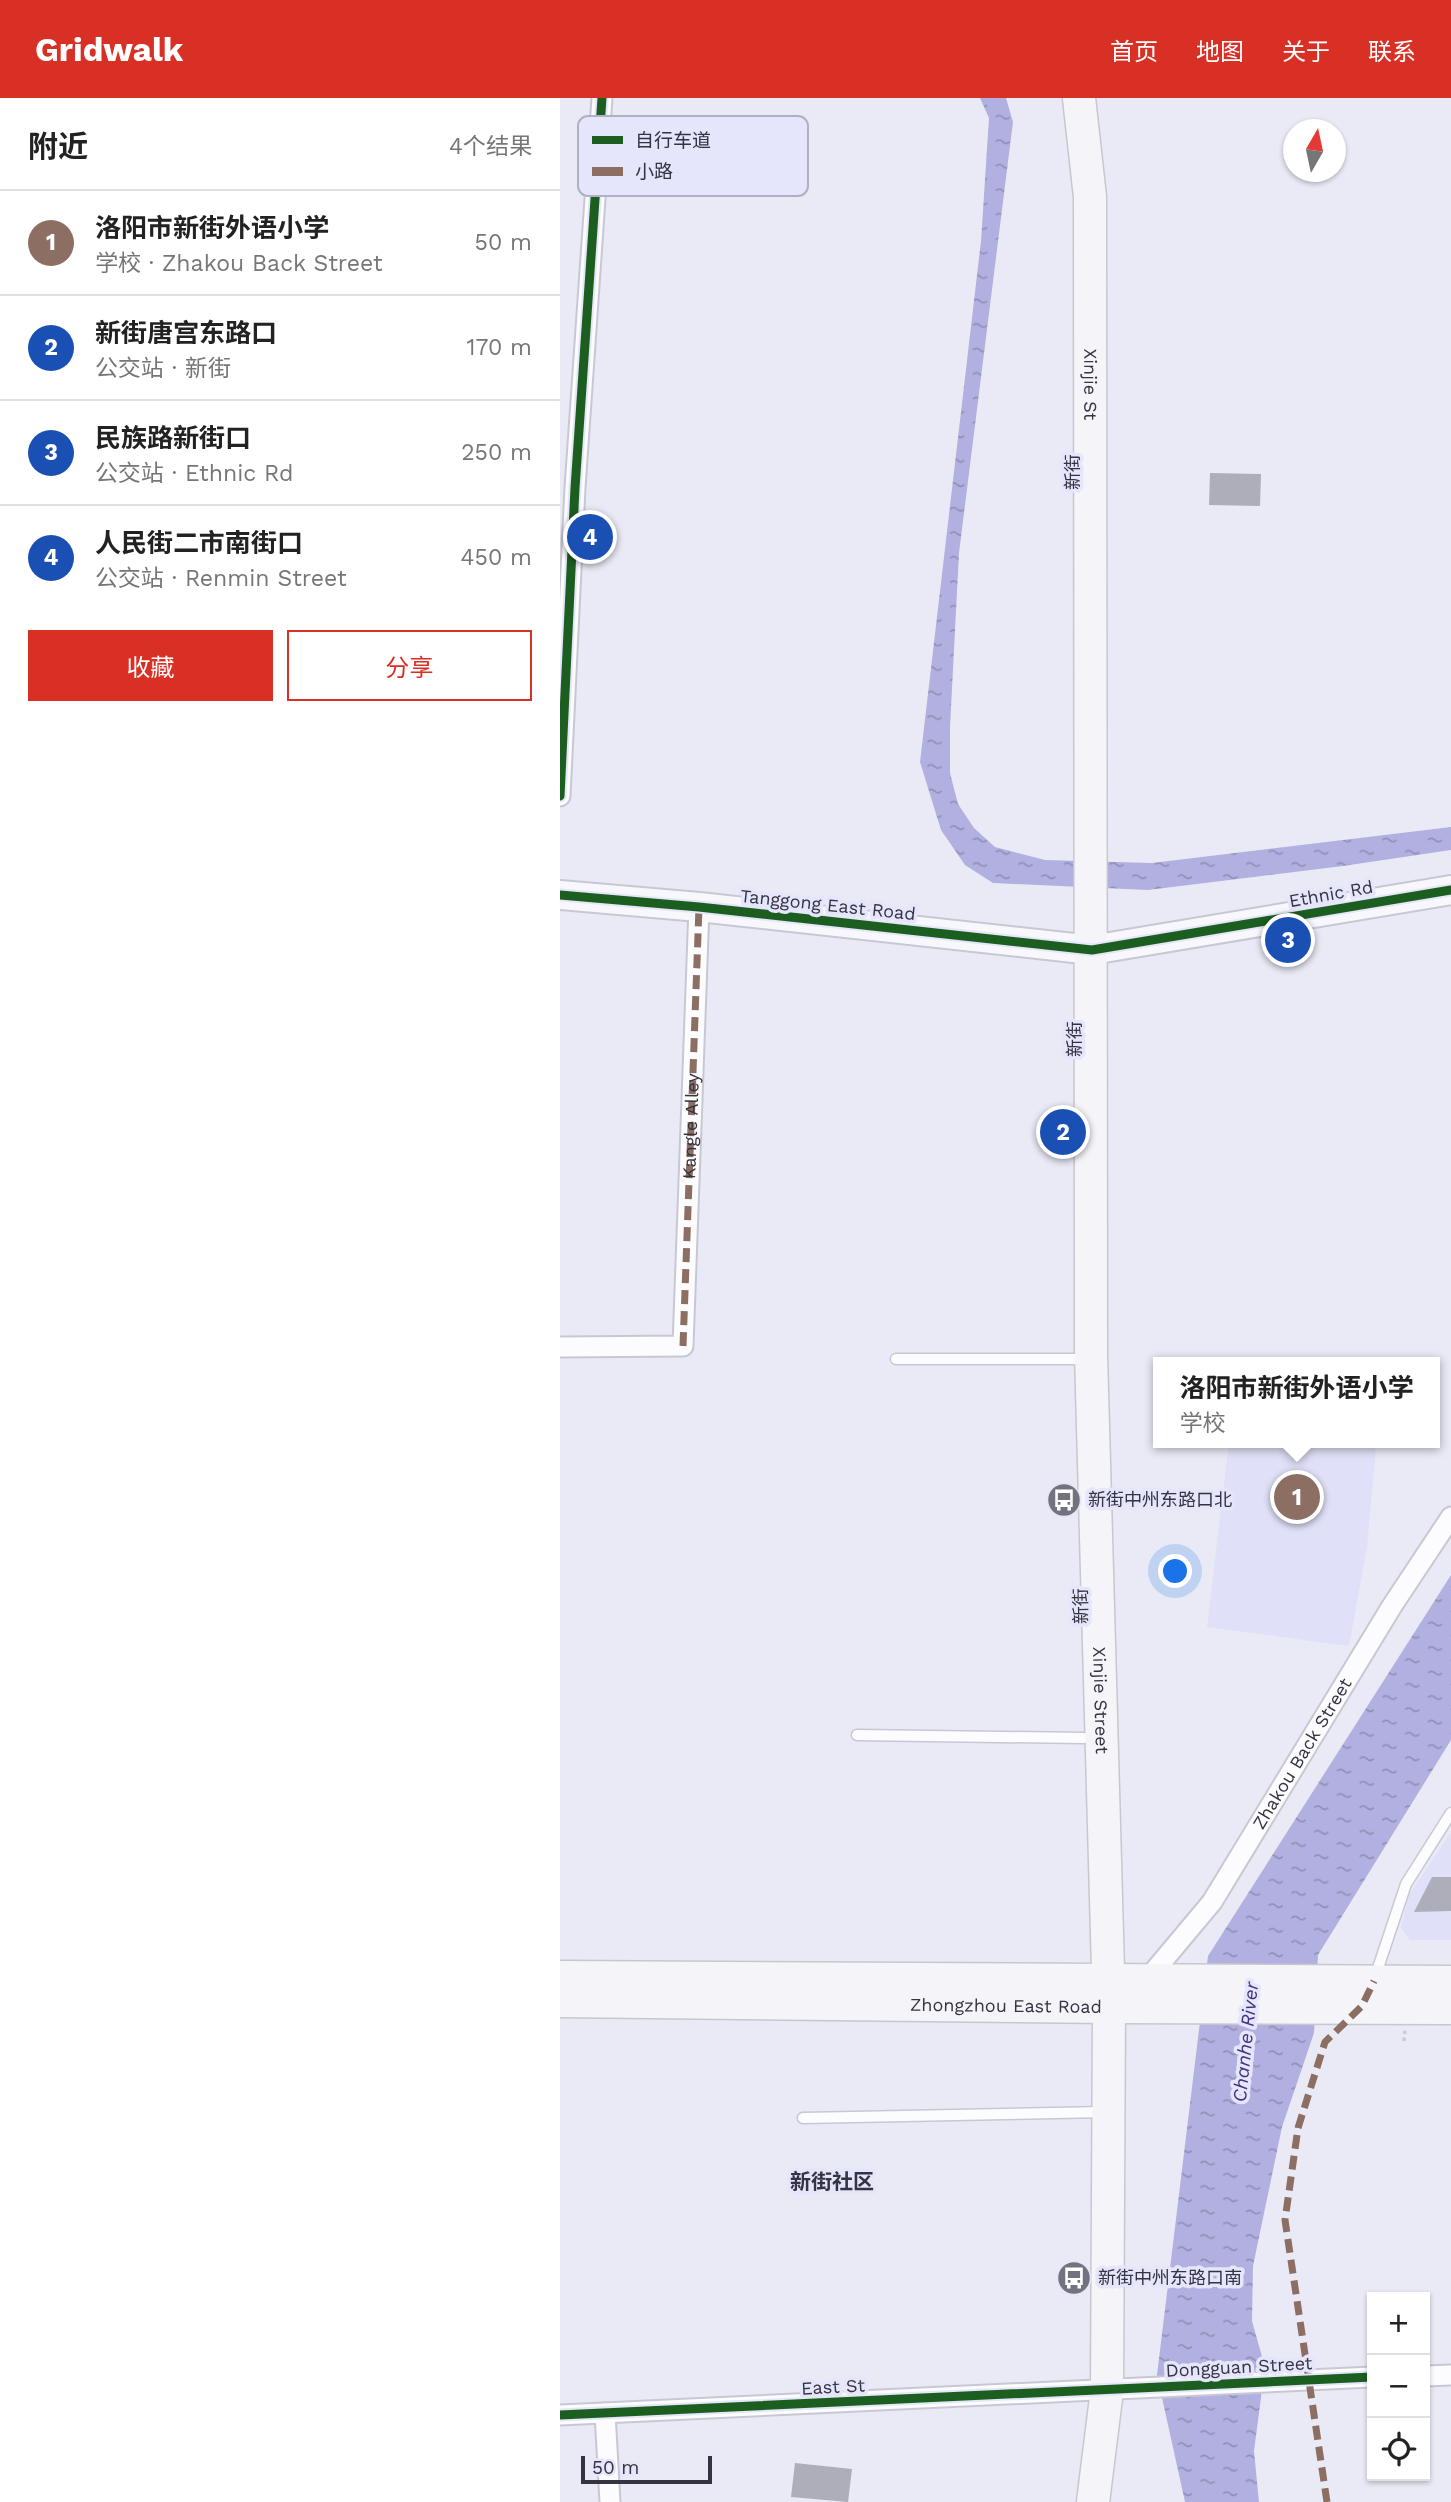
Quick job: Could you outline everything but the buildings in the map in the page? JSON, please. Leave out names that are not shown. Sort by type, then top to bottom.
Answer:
[{"type":"main road","name":"新街","points":[[1059,98],[1072,202],[1083,896]]},
{"type":"main road","name":"Xinjie St","points":[[1079,98],[1090,197],[1083,838]]},
{"type":"main road","name":"Xinjie Street","points":[[1083,896],[1100,2112],[1093,2502]]},
{"type":"main road","name":"新街","points":[[1083,949],[1076,1359],[1084,1738],[1099,1994]]},
{"type":"main road","name":"Zhongzhou East Road","points":[[560,1977],[1099,1994]]},
{"type":"main road","name":"Zhongzhou East Road","points":[[1368,1994],[1451,1982]]},
{"type":"main road","name":"Zhongzhou East Road","points":[[560,2001],[1099,1994],[1160,1990],[1368,1994],[1451,2008]]},
{"type":"main road","points":[[1075,2502],[1097,2391]]},
{"type":"street","points":[[600,116],[602,98]]},
{"type":"street","points":[[560,796],[568,488],[593,196]]},
{"type":"street","name":"Ethnic Rd","points":[[1083,949],[1451,890]]},
{"type":"street","name":"Tanggong East Road","points":[[560,895],[699,907],[1083,949]]},
{"type":"street","name":"Kangle Alley","points":[[560,1347],[683,1346],[699,907]]},
{"type":"street","name":"Zhakou Back Street","points":[[1160,1990],[1392,1606],[1451,1517]]},
{"type":"street","points":[[1430,2376],[1451,2375]]},
{"type":"street","name":"Dongguan Street","points":[[1097,2391],[1367,2377]]},
{"type":"street","name":"East St","points":[[560,2415],[1097,2391]]},
{"type":"street","points":[[606,2413],[610,2502]]},
{"type":"lane","points":[[896,1359],[1076,1359]]},
{"type":"lane","points":[[857,1735],[1084,1738]]},
{"type":"lane","points":[[1368,1994],[1406,1884],[1451,1812]]},
{"type":"lane","points":[[803,2118],[1100,2112]]},
{"type":"shaded area","points":[[1228,1448],[1376,1448],[1367,1547],[1349,1646],[1207,1627]]},
{"type":"shaded area","points":[[1451,1832],[1451,1940],[1410,1940],[1401,1928],[1409,1895]]},
{"type":"water","points":[[980,98],[1006,98],[1013,122],[959,553],[950,727],[950,773],[958,804],[974,828],[995,847],[1045,860],[1152,863],[1451,827],[1451,850],[1148,890],[993,883],[965,865],[941,830],[920,762],[981,241],[989,118]]},
{"type":"water","name":"Chanhe River","points":[[1451,1575],[1451,1740],[1318,1955],[1314,2033],[1282,2127],[1253,2266],[1252,2321],[1265,2367],[1254,2451],[1259,2502],[1185,2502],[1157,2375],[1208,1956]]},
{"type":"marked path","points":[[683,1346],[699,907]]},
{"type":"marked path","points":[[1327,2502],[1285,2220],[1298,2128],[1325,2042],[1362,2006],[1374,1981]]},
{"type":"cycle path","points":[[601,116],[602,98]]},
{"type":"cycle path","points":[[560,796],[575,488],[595,196]]},
{"type":"cycle path","points":[[560,895],[699,907],[1092,950],[1451,890]]},
{"type":"cycle path","points":[[560,2415],[1367,2377]]},
{"type":"place","name":"人民街二市南街口","points":[[590,537]]},
{"type":"place","name":"民族路新街口","points":[[1288,940]]},
{"type":"place","name":"新街唐宫东路口","points":[[1063,1132]]},
{"type":"place","name":"洛阳市新街外语小学","points":[[1297,1497]]},
{"type":"place","name":"新街中州东路口北","points":[[1064,1500]]},
{"type":"place","name":"新街中州东路口南","points":[[1074,2278]]},
{"type":"district","name":"新街社区","points":[[832,2182]]}]
